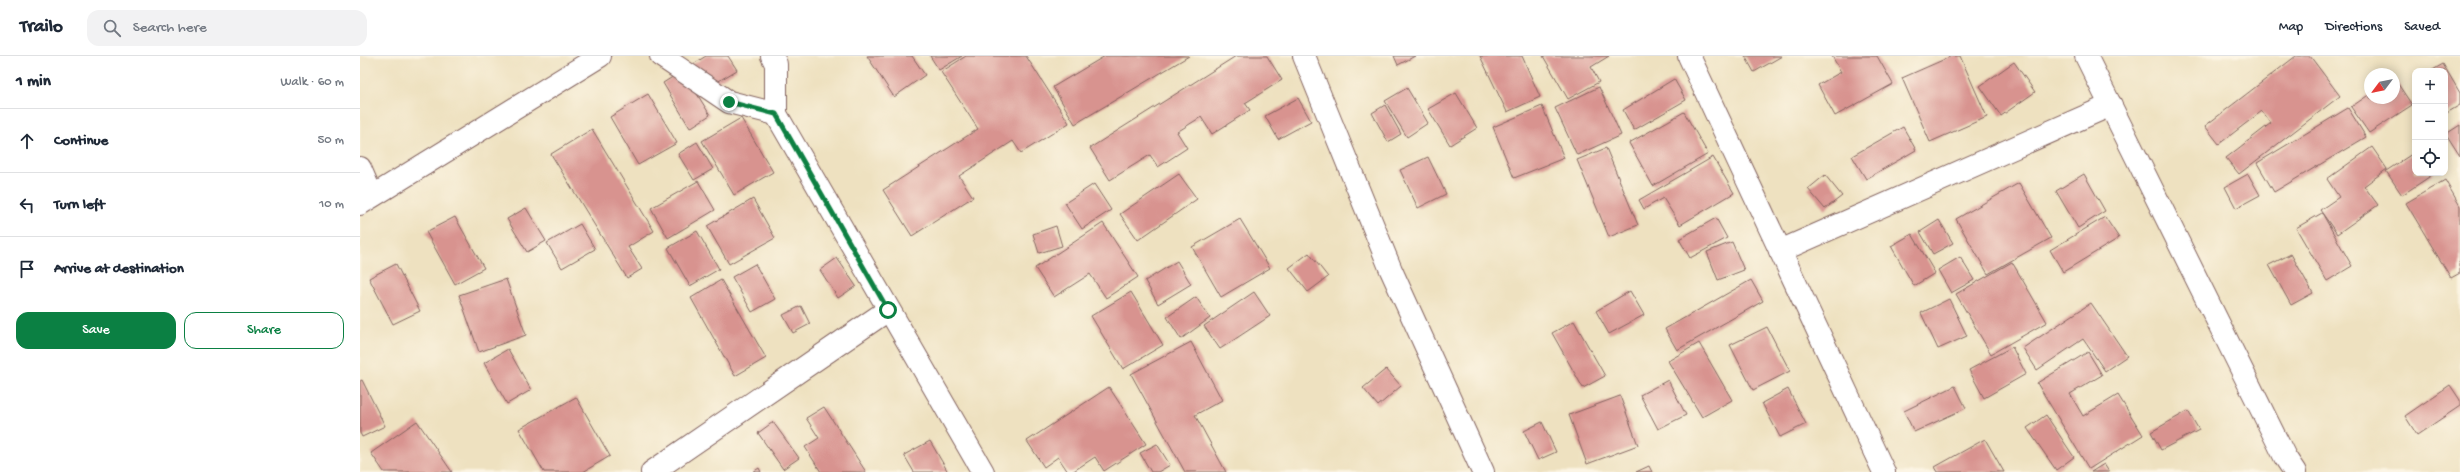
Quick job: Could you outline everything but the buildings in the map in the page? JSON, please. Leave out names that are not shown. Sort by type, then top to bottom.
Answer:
[{"type":"street","points":[[360,168],[366,200],[600,56]]},
{"type":"street","points":[[661,56],[729,102],[776,114]]},
{"type":"street","points":[[772,56],[776,64],[776,114],[983,472]]},
{"type":"street","points":[[1304,56],[1391,270],[1483,472]]},
{"type":"street","points":[[1689,56],[1884,472]]},
{"type":"street","points":[[2086,56],[2285,457],[2295,472]]},
{"type":"street","points":[[1780,251],[2111,105]]},
{"type":"street","points":[[652,472],[888,310]]},
{"type":"route","points":[[729,102],[776,114],[888,310]]}]
